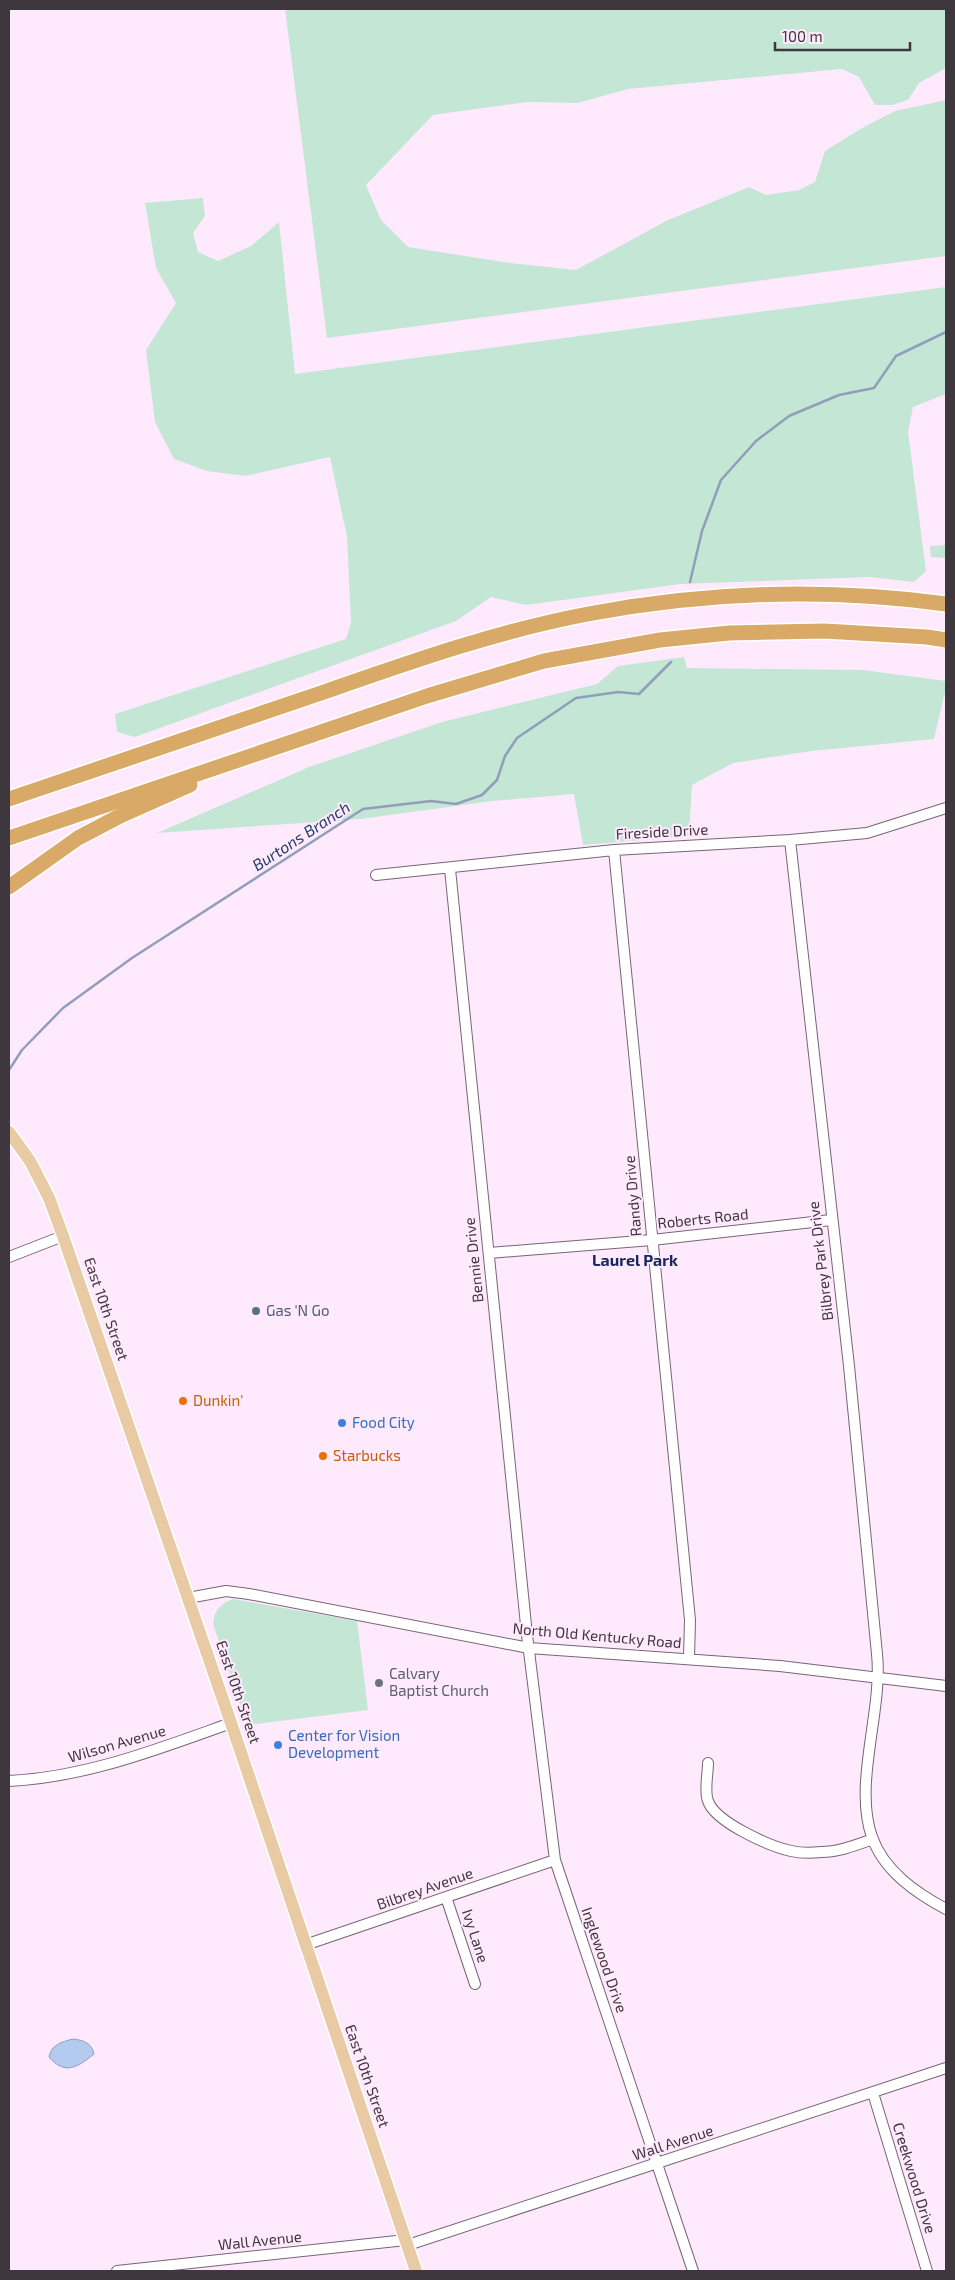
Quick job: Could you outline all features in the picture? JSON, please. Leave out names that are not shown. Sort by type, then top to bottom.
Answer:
[{"type":"highway","points":[[9,799],[432,654],[513,631],[588,614],[663,602],[771,594],[897,597],[946,604]]},
{"type":"highway","points":[[9,838],[427,696],[544,661],[660,640],[729,633],[824,631],[927,637],[946,640]]},
{"type":"highway","points":[[9,887],[78,838],[118,817],[267,750]]},
{"type":"highway","points":[[9,792],[143,753]]},
{"type":"main road","name":"East 10th Street","points":[[9,1132],[30,1160],[49,1198],[63,1236],[232,1723],[416,2271]]},
{"type":"street","name":"Fireside Drive","points":[[376,875],[450,869],[614,850],[790,840],[867,833],[946,808]]},
{"type":"street","name":"Bilbrey Park Drive","points":[[790,840],[831,1220],[849,1366],[880,1678],[868,1771],[868,1810],[873,1838],[889,1866],[905,1883],[928,1899],[946,1908]]},
{"type":"street","name":"Randy Drive","points":[[614,850],[690,1620],[689,1658]]},
{"type":"street","name":"Bennie Drive","points":[[450,869],[529,1648]]},
{"type":"street","name":"Roberts Road","points":[[489,1253],[652,1240],[831,1220]]},
{"type":"street","points":[[9,1257],[63,1236]]},
{"type":"street","name":"North Old Kentucky Road","points":[[188,1598],[226,1591],[529,1648],[689,1658],[946,1686]]},
{"type":"street","name":"Inglewood Drive","points":[[529,1648],[555,1860],[693,2271]]},
{"type":"street","name":"Wilson Avenue","points":[[9,1781],[56,1777],[130,1760],[232,1723]]},
{"type":"street","points":[[708,1763],[707,1799],[713,1812],[735,1827],[758,1838],[791,1851],[822,1852],[847,1848],[873,1838]]},
{"type":"street","name":"Bilbrey Avenue","points":[[305,1945],[555,1860]]},
{"type":"street","name":"Ivy Lane","points":[[446,1897],[475,1984]]},
{"type":"street","name":"Wall Avenue","points":[[117,2271],[407,2242],[657,2164],[946,2068]]},
{"type":"street","name":"Creekwood Drive","points":[[873,2093],[927,2271]]},
{"type":"green space","points":[[285,9],[946,9],[946,68],[919,83],[908,100],[892,105],[875,105],[859,77],[842,69],[628,89],[578,103],[527,102],[433,115],[366,185],[381,220],[408,247],[510,263],[576,270],[668,220],[749,187],[766,195],[799,190],[815,182],[825,151],[862,128],[895,111],[946,100],[946,256],[327,338]]},
{"type":"green space","points":[[203,198],[205,216],[193,233],[198,252],[218,261],[251,246],[279,222],[295,374],[946,287],[946,394],[913,407],[908,432],[926,571],[914,582],[870,577],[681,584],[526,605],[491,597],[456,621],[135,737],[117,732],[115,714],[346,639],[351,623],[347,537],[330,457],[245,476],[207,471],[174,459],[155,422],[146,350],[176,303],[156,268],[145,203]]},
{"type":"green space","points":[[946,545],[946,558],[931,557],[930,546]]},
{"type":"green space","points":[[684,657],[687,668],[863,670],[946,681],[946,688],[934,739],[812,751],[733,763],[692,785],[689,836],[583,845],[574,794],[492,801],[361,819],[157,833],[309,767],[442,722],[597,684],[618,666]]},
{"type":"green space","points":[[233,1599],[357,1621],[368,1710],[247,1725],[213,1624],[218,1608]]},
{"type":"water","points":[[73,2039],[86,2043],[91,2047],[94,2054],[77,2066],[66,2068],[55,2063],[49,2057],[54,2047],[64,2041]]},
{"type":"waterway","name":"Burtons Branch","points":[[690,582],[702,531],[721,480],[756,441],[789,416],[839,395],[874,388],[896,356],[946,332]]},
{"type":"waterway","name":"Burtons Branch","points":[[9,1070],[22,1050],[63,1008],[132,958],[363,809],[431,801],[456,804],[482,795],[497,780],[505,756],[517,738],[576,698],[618,692],[639,694],[671,662]]},
{"type":"place","name":"Gas 'N Go","points":[[256,1311]]},
{"type":"place","name":"Dunkin'","points":[[183,1401]]},
{"type":"place","name":"Food City","points":[[342,1423]]},
{"type":"place","name":"Starbucks","points":[[323,1456]]},
{"type":"place","name":"Calvary Baptist Church","points":[[379,1683]]},
{"type":"place","name":"Center for Vision Development","points":[[278,1745]]},
{"type":"district","name":"Laurel Park","points":[[635,1260]]}]
